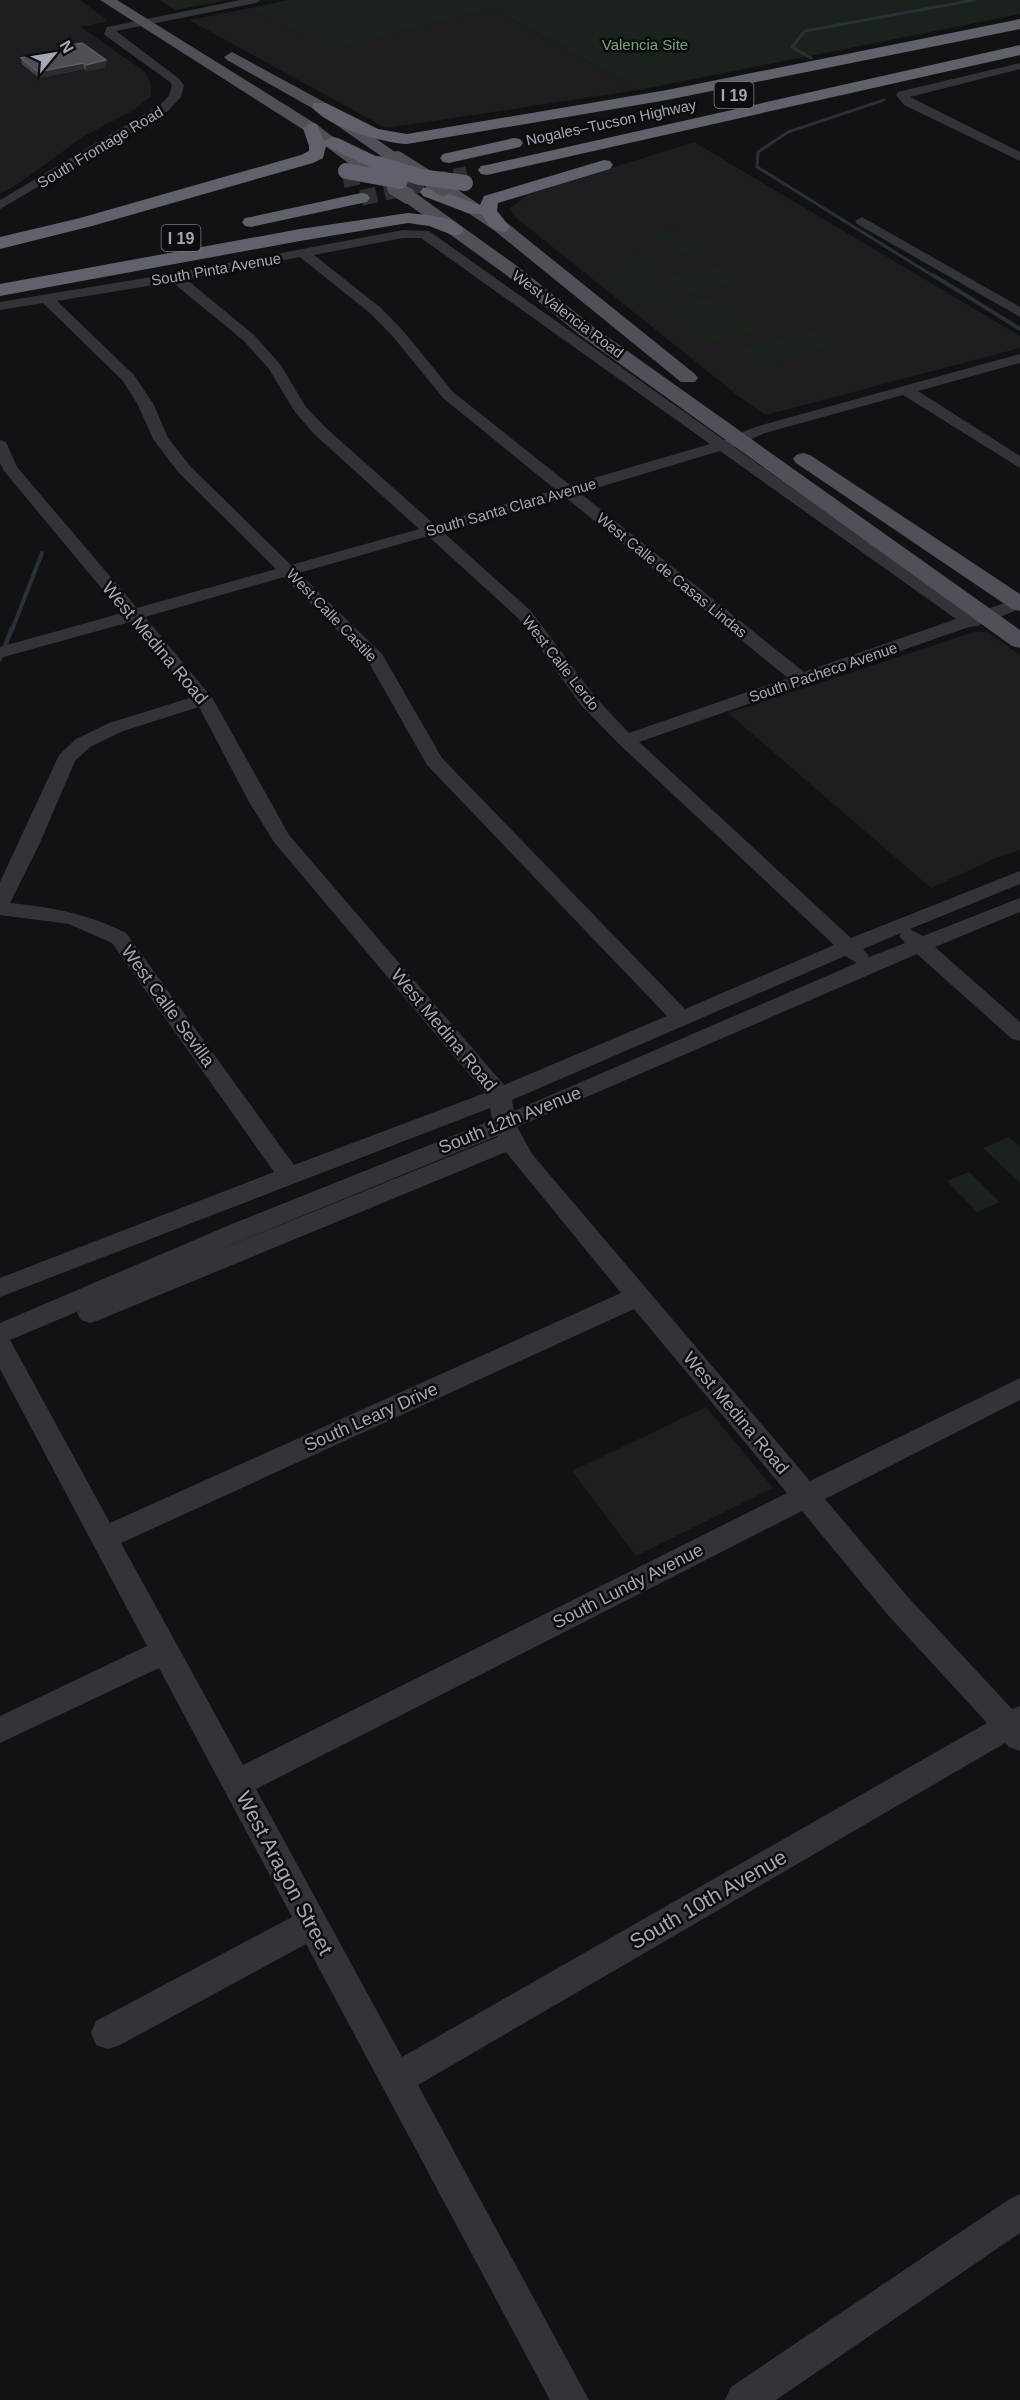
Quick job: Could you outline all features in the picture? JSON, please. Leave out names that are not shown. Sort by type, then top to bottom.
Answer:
[{"type":"highway","points":[[320,106],[370,133],[396,139],[496,126],[678,93],[1020,24]]},
{"type":"highway","name":"Nogales–Tucson Highway","points":[[624,119],[1020,32]]},
{"type":"highway","name":"Nogales–Tucson Highway","points":[[466,179],[1020,50]]},
{"type":"highway","points":[[663,148],[957,64]]},
{"type":"highway","points":[[302,244],[370,200],[402,176],[427,153],[446,141],[496,126]]},
{"type":"highway","points":[[0,243],[86,222],[307,159],[317,154],[318,146],[311,128]]},
{"type":"highway","name":"Nogales–Tucson Highway","points":[[449,158],[531,140]]},
{"type":"highway","points":[[332,142],[402,176]]},
{"type":"highway","points":[[501,227],[488,212],[490,201],[618,160]]},
{"type":"highway","points":[[243,178],[300,170],[340,178],[402,176],[466,179],[501,184],[562,177]]},
{"type":"highway","points":[[233,226],[370,200]]},
{"type":"highway","points":[[0,290],[302,244],[408,218],[433,221],[454,230]]},
{"type":"highway","name":"I 19","points":[[0,254],[160,219]]},
{"type":"highway","name":"I 19","points":[[0,278],[163,242]]},
{"type":"main road","points":[[107,0],[332,142]]},
{"type":"main road","points":[[145,6],[192,35]]},
{"type":"main road","name":"West Valencia Road","points":[[220,50],[320,106],[402,176],[429,211],[511,270],[588,332],[741,433],[1020,604]]},
{"type":"main road","name":"West Valencia Road","points":[[402,176],[476,210],[501,227],[705,390]]},
{"type":"main road","name":"West Valencia Road","points":[[741,433],[979,619],[1020,642]]},
{"type":"street","points":[[139,22],[256,0]]},
{"type":"street","name":"South Frontage Road","points":[[0,205],[164,108],[175,97],[178,85],[174,80],[110,34],[111,29],[139,22]]},
{"type":"street","points":[[1018,68],[902,95],[908,102],[1020,157]]},
{"type":"street","points":[[862,221],[1020,314]]},
{"type":"street","name":"South Pinta Avenue","points":[[0,306],[176,277],[302,244],[403,234],[424,234],[430,238]]},
{"type":"street","name":"West Valencia Road","points":[[430,238],[741,433]]},
{"type":"street","name":"West Calle de Casas Lindas","points":[[302,244],[376,311],[400,336],[448,395],[802,680]]},
{"type":"street","name":"West Calle Lerdo","points":[[176,277],[249,338],[275,367],[300,409],[320,431],[525,615],[588,701],[626,740],[868,966]]},
{"type":"street","name":"West Calle Castile","points":[[46,298],[129,378],[146,405],[161,440],[184,469],[376,658],[434,761],[682,1019]]},
{"type":"street","name":"South Santa Clara Avenue","points":[[0,653],[569,491],[741,433],[1020,358]]},
{"type":"street","points":[[906,390],[1020,463]]},
{"type":"street","name":"West Medina Road","points":[[0,445],[5,469],[204,700],[281,838],[500,1096],[507,1132],[524,1160],[897,1605],[1016,1727]]},
{"type":"street","name":"South Pacheco Avenue","points":[[626,740],[1020,604]]},
{"type":"street","points":[[0,903],[29,845],[66,759],[83,743],[116,727],[204,700]]},
{"type":"street","name":"South 12th Avenue","points":[[0,1288],[289,1175],[500,1096],[848,947],[1020,877]]},
{"type":"street","name":"South 12th Avenue","points":[[1,1343],[507,1132],[543,1108],[868,966],[1020,904]]},
{"type":"street","name":"West Calle Sevilla","points":[[0,909],[58,914],[96,925],[119,938],[289,1175]]},
{"type":"street","points":[[900,927],[1020,1034]]},
{"type":"street","points":[[0,1271],[183,1199],[191,1213]]},
{"type":"street","name":"South Leary Drive","points":[[104,1539],[638,1296]]},
{"type":"street","name":"West Aragon Street","points":[[1,1343],[104,1539],[570,2400]]},
{"type":"street","name":"South Lundy Avenue","points":[[237,1783],[1020,1388]]},
{"type":"street","points":[[0,1730],[165,1651]]},
{"type":"street","name":"South 10th Avenue","points":[[396,2079],[1016,1727]]},
{"type":"street","points":[[108,2033],[313,1923]]},
{"type":"street","points":[[744,2400],[1020,2212]]},
{"type":"shaded area","points":[[0,0],[80,0],[108,21],[81,27],[145,72],[151,84],[151,96],[134,110],[84,136],[18,184],[0,194]]},
{"type":"shaded area","points":[[250,8],[333,47],[493,8],[639,90],[386,128],[189,20]]},
{"type":"shaded area","points":[[694,142],[1020,336],[1020,348],[766,415],[737,395],[514,216],[510,208],[529,194]]},
{"type":"shaded area","points":[[974,632],[987,632],[1020,655],[1020,850],[996,858],[931,888],[728,713]]},
{"type":"shaded area","points":[[706,1407],[773,1488],[636,1556],[572,1471]]},
{"type":"green space","points":[[159,0],[228,0],[175,10]]},
{"type":"green space","name":"Valencia Site","points":[[288,0],[1020,0],[1020,14],[639,90],[493,8],[333,48],[250,8]]},
{"type":"green space","points":[[667,231],[677,232],[701,247],[702,252],[681,253],[651,236]]},
{"type":"green space","points":[[628,254],[661,259],[650,278],[673,299],[645,306],[611,276]]},
{"type":"green space","points":[[717,267],[740,281],[721,286],[698,272]]},
{"type":"green space","points":[[691,272],[713,288],[690,293],[667,277]]},
{"type":"green space","points":[[713,297],[761,329],[709,343],[667,307]]},
{"type":"green space","points":[[813,331],[834,345],[760,365],[739,350]]},
{"type":"green space","points":[[1009,1137],[1020,1147],[1020,1183],[983,1148]]},
{"type":"green space","points":[[969,1172],[1000,1202],[977,1212],[947,1181]]},
{"type":"building","points":[[82,43],[106,60],[38,72],[21,58],[66,50],[61,47]]},
{"type":"waterway","points":[[811,58],[792,47],[805,31],[974,0]]},
{"type":"waterway","points":[[884,100],[788,132],[758,152],[757,167],[935,277]]},
{"type":"waterway","points":[[933,275],[1020,329]]},
{"type":"waterway","points":[[12,630],[42,553]]},
{"type":"waterway","points":[[0,659],[12,628]]},
{"type":"tunnel","points":[[343,180],[391,170]]},
{"type":"tunnel","points":[[361,198],[467,174]]}]
